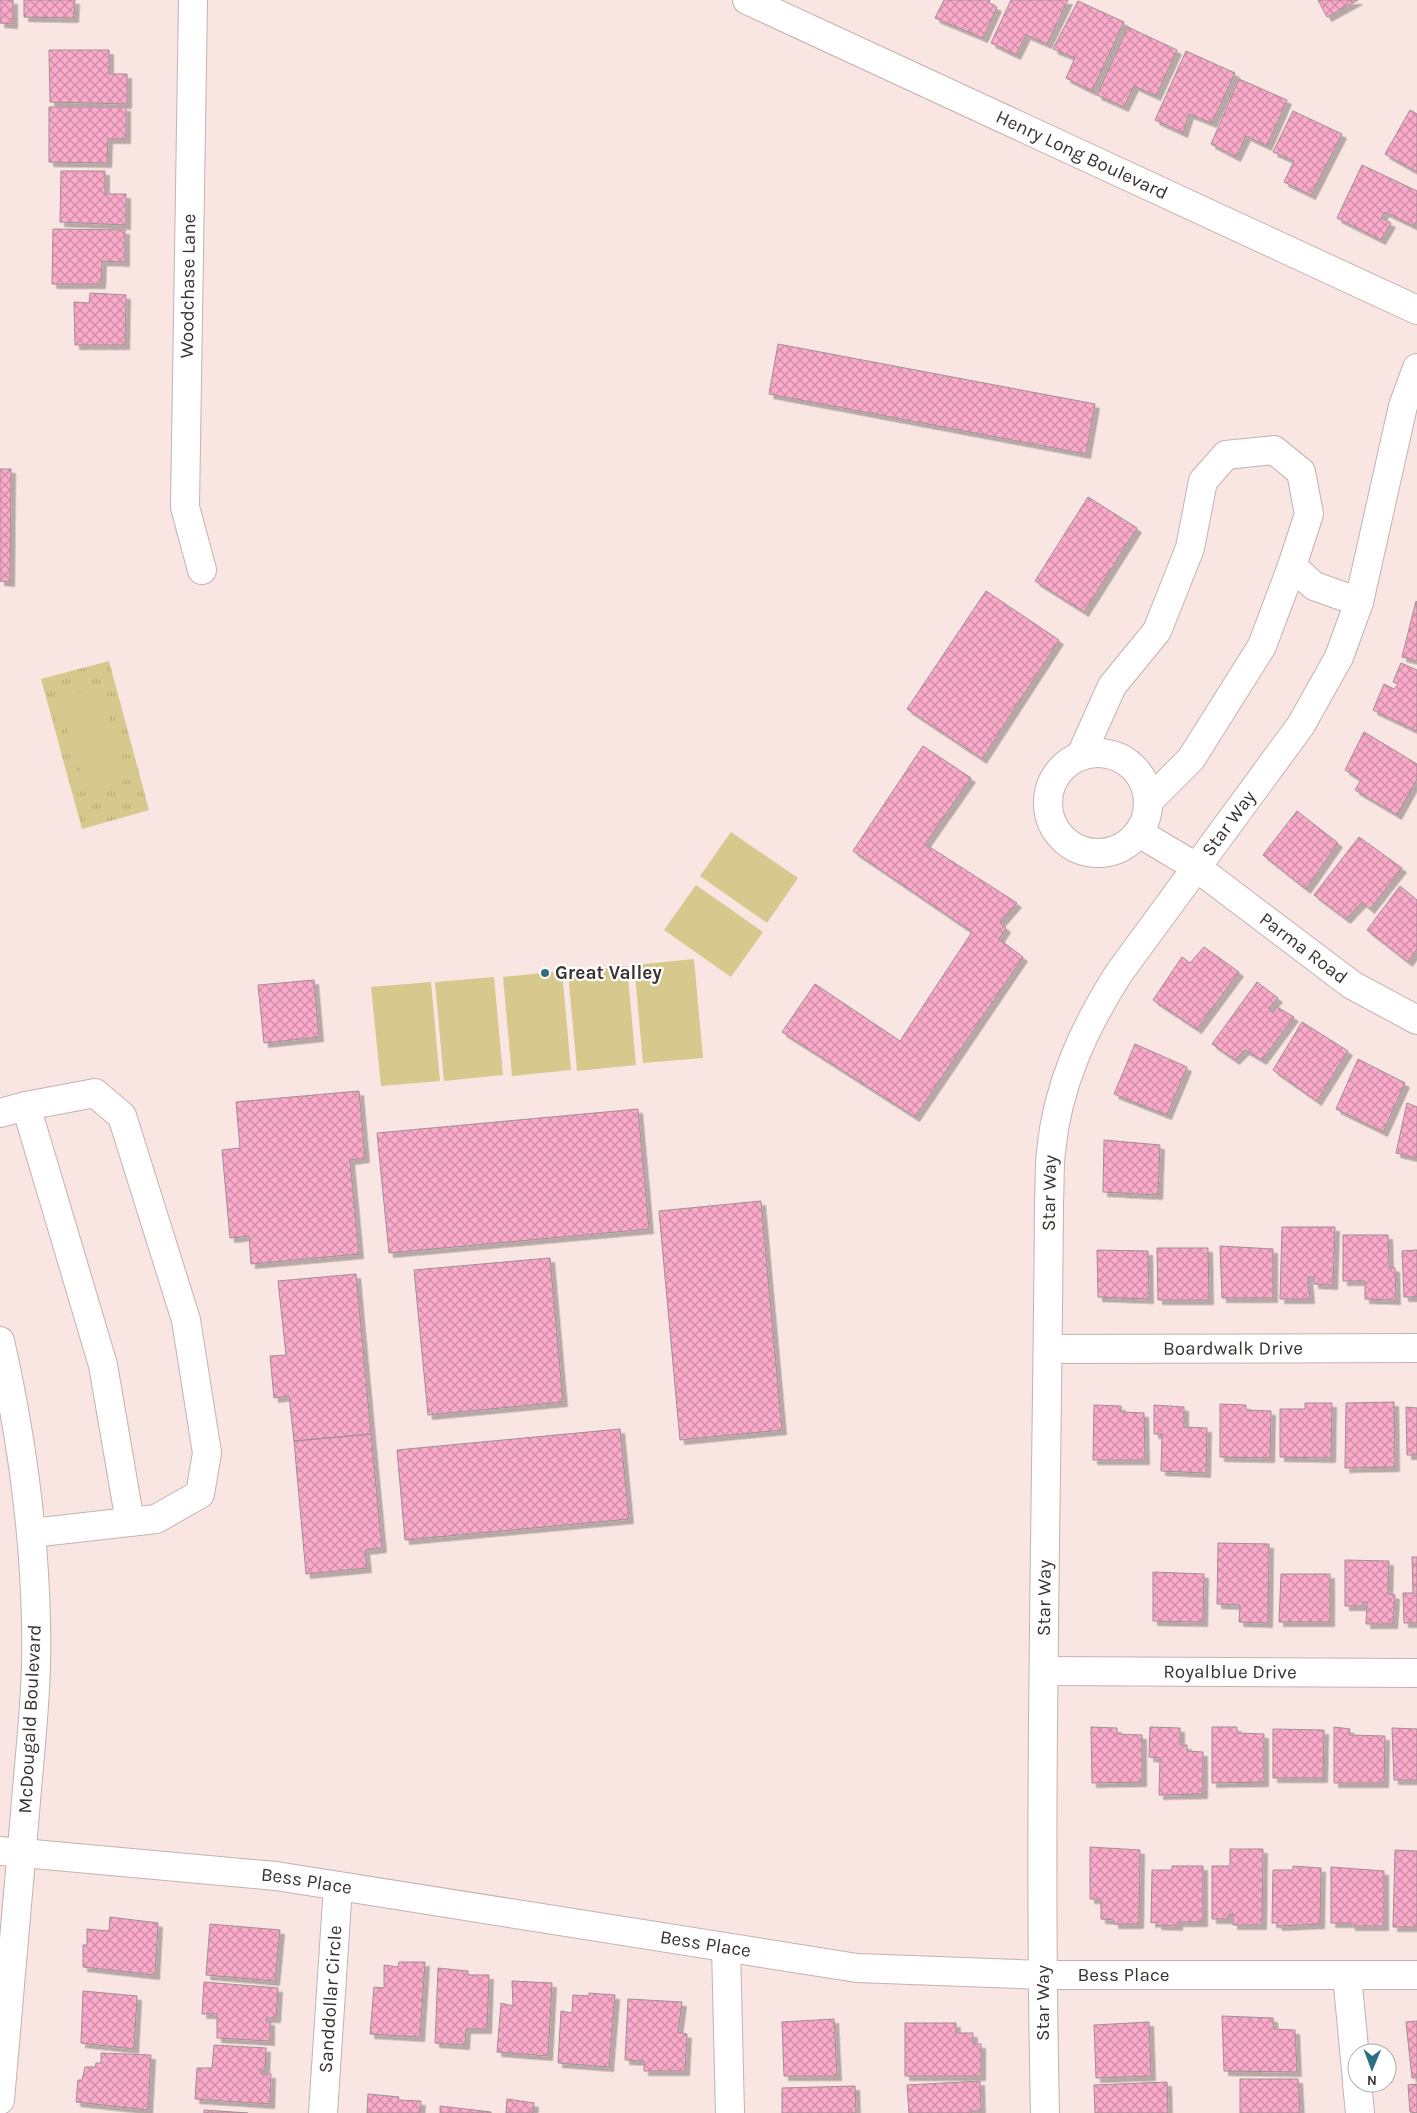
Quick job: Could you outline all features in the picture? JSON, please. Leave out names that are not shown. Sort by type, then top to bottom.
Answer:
[{"type":"street","name":"Woodchase Lane","points":[[193,0],[185,507],[202,570]]},
{"type":"street","name":"Henry Long Boulevard","points":[[747,0],[1417,310]]},
{"type":"street","name":"Star Way","points":[[1045,2113],[1043,1975],[1044,1670],[1048,1349],[1051,1152],[1058,1108],[1068,1070],[1083,1034],[1102,1000],[1196,867],[1301,725],[1339,657],[1359,602],[1403,406],[1417,368]]},
{"type":"street","points":[[1081,755],[1112,686],[1157,631],[1190,548],[1203,481],[1226,455],[1274,450],[1300,472],[1309,514],[1292,566],[1262,646],[1190,758],[1149,800]]},
{"type":"street","points":[[1292,566],[1314,586],[1359,602]]},
{"type":"street","points":[[1096,752],[1112,754],[1126,761],[1138,772],[1145,785],[1149,800],[1146,818],[1139,833],[1122,848],[1095,853],[1079,850],[1069,844],[1054,828],[1047,808],[1050,786],[1062,767],[1081,755],[1096,752]]},
{"type":"street","name":"Parma Road","points":[[1139,833],[1196,867],[1352,985],[1417,1020]]},
{"type":"street","points":[[0,1114],[26,1106],[95,1093],[122,1116],[186,1320],[207,1452],[200,1494],[156,1518],[32,1533]]},
{"type":"street","points":[[26,1106],[103,1365],[130,1522]]},
{"type":"street","name":"McDougald Boulevard","points":[[0,1341],[15,1410],[26,1480],[32,1533],[36,1623],[35,1695],[11,1852],[0,2100]]},
{"type":"street","name":"Boardwalk Drive","points":[[1048,1349],[1417,1348]]},
{"type":"street","name":"Royalblue Drive","points":[[1044,1670],[1417,1673]]},
{"type":"street","name":"Bess Place","points":[[11,1852],[276,1876],[857,1968],[1043,1975],[1417,1975]]},
{"type":"street","name":"Sanddollar Circle","points":[[323,2113],[338,1886]]},
{"type":"street","points":[[726,1948],[730,2113]]},
{"type":"street","points":[[1346,1975],[1353,2043]]},
{"type":"street","points":[[1358,2093],[1360,2113]]},
{"type":"green space","points":[[109,661],[149,810],[82,829],[41,679]]},
{"type":"green space","points":[[99,687],[127,780],[86,793],[58,699]]},
{"type":"green space","points":[[731,832],[798,878],[767,923],[700,876]]},
{"type":"green space","points":[[696,885],[763,932],[731,977],[664,930]]},
{"type":"green space","points":[[694,959],[703,1058],[643,1063],[634,965]]},
{"type":"green space","points":[[627,966],[636,1065],[577,1071],[568,972]]},
{"type":"green space","points":[[562,971],[571,1070],[512,1076],[503,977]]},
{"type":"green space","points":[[494,977],[503,1075],[444,1081],[435,982]]},
{"type":"green space","points":[[431,982],[440,1081],[381,1086],[371,987]]},
{"type":"building","points":[[0,0],[13,0],[13,24],[0,23]]},
{"type":"building","points":[[24,0],[75,0],[74,18],[24,17]]},
{"type":"building","points":[[944,0],[990,0],[989,3],[997,7],[983,38],[935,18]]},
{"type":"building","points":[[1011,0],[1068,0],[1047,44],[1026,35],[1016,55],[991,43]]},
{"type":"building","points":[[1318,0],[1358,0],[1327,17]]},
{"type":"building","points":[[1078,1],[1124,22],[1092,91],[1066,78],[1075,58],[1053,49]]},
{"type":"building","points":[[1128,27],[1177,50],[1156,96],[1134,86],[1124,107],[1097,95]]},
{"type":"building","points":[[49,50],[109,50],[109,74],[127,74],[127,104],[50,102]]},
{"type":"building","points":[[1186,51],[1235,73],[1212,123],[1189,114],[1183,133],[1155,120]]},
{"type":"building","points":[[1239,79],[1287,100],[1267,146],[1246,136],[1236,157],[1211,144]]},
{"type":"building","points":[[49,107],[126,107],[126,139],[108,139],[107,163],[49,162]]},
{"type":"building","points":[[1410,110],[1417,114],[1417,172],[1385,154]]},
{"type":"building","points":[[1293,111],[1342,134],[1311,195],[1284,182],[1294,161],[1273,152]]},
{"type":"building","points":[[1362,165],[1417,191],[1417,221],[1414,226],[1385,212],[1381,218],[1391,223],[1381,240],[1337,218]]},
{"type":"building","points":[[61,171],[105,171],[105,194],[126,194],[126,225],[60,222]]},
{"type":"building","points":[[53,229],[125,230],[125,262],[102,261],[101,284],[52,284]]},
{"type":"building","points":[[90,293],[126,295],[125,345],[75,345],[74,302],[89,303]]},
{"type":"building","points":[[778,344],[1095,404],[1086,454],[769,394]]},
{"type":"building","points":[[0,469],[11,469],[10,582],[0,581]]},
{"type":"building","points":[[1088,497],[1137,528],[1084,612],[1035,581]]},
{"type":"building","points":[[986,591],[1059,640],[982,759],[907,709]]},
{"type":"building","points":[[1417,602],[1417,661],[1402,657]]},
{"type":"building","points":[[1401,663],[1417,670],[1417,731],[1373,710],[1384,684],[1394,689],[1398,684],[1393,682]]},
{"type":"building","points":[[1364,732],[1417,764],[1417,779],[1397,815],[1355,790],[1361,780],[1345,770]]},
{"type":"building","points":[[923,746],[971,778],[925,844],[1017,903],[1000,923],[1006,928],[999,939],[1023,957],[915,1117],[782,1032],[815,984],[900,1041],[972,932],[853,851]]},
{"type":"building","points":[[1297,811],[1338,843],[1306,889],[1263,855]]},
{"type":"building","points":[[1359,837],[1402,868],[1370,909],[1362,902],[1346,919],[1314,895]]},
{"type":"building","points":[[1400,886],[1417,900],[1417,949],[1408,962],[1367,930]]},
{"type":"building","points":[[1204,947],[1239,972],[1197,1029],[1153,1000],[1182,957],[1190,963]]},
{"type":"building","points":[[314,980],[319,1037],[264,1043],[258,985]]},
{"type":"building","points":[[1257,982],[1278,998],[1269,1008],[1273,1013],[1277,1007],[1294,1017],[1262,1060],[1245,1050],[1235,1060],[1212,1044]]},
{"type":"building","points":[[1302,1022],[1348,1051],[1317,1101],[1273,1070]]},
{"type":"building","points":[[1135,1044],[1187,1067],[1167,1115],[1114,1094]]},
{"type":"building","points":[[1358,1059],[1405,1083],[1383,1132],[1336,1109]]},
{"type":"building","points":[[359,1091],[365,1158],[350,1160],[359,1254],[251,1264],[249,1236],[230,1238],[222,1150],[240,1148],[236,1102]]},
{"type":"building","points":[[1407,1103],[1417,1107],[1417,1158],[1396,1153]]},
{"type":"building","points":[[638,1109],[649,1229],[389,1253],[377,1133]]},
{"type":"building","points":[[1104,1140],[1160,1145],[1158,1195],[1103,1192]]},
{"type":"building","points":[[761,1201],[782,1430],[680,1440],[659,1211]]},
{"type":"building","points":[[1282,1227],[1335,1227],[1333,1285],[1314,1284],[1314,1277],[1308,1277],[1310,1299],[1280,1299]]},
{"type":"building","points":[[1343,1235],[1388,1235],[1389,1267],[1395,1268],[1396,1300],[1365,1299],[1365,1281],[1343,1281]]},
{"type":"building","points":[[1220,1246],[1273,1249],[1273,1298],[1222,1298]]},
{"type":"building","points":[[1157,1248],[1208,1248],[1209,1300],[1158,1300]]},
{"type":"building","points":[[1097,1250],[1148,1251],[1149,1299],[1098,1297]]},
{"type":"building","points":[[1417,1250],[1417,1297],[1404,1297],[1402,1251]]},
{"type":"building","points":[[550,1258],[563,1402],[428,1415],[414,1270]]},
{"type":"building","points":[[356,1274],[371,1434],[294,1441],[289,1396],[274,1398],[270,1356],[286,1355],[278,1281]]},
{"type":"building","points":[[1394,1402],[1395,1467],[1345,1468],[1346,1403]]},
{"type":"building","points":[[1305,1403],[1332,1403],[1331,1458],[1280,1457],[1280,1409],[1305,1409]]},
{"type":"building","points":[[1220,1404],[1246,1405],[1246,1410],[1271,1411],[1270,1458],[1220,1457]]},
{"type":"building","points":[[1094,1405],[1121,1406],[1121,1412],[1144,1413],[1145,1460],[1093,1460]]},
{"type":"building","points":[[1154,1405],[1184,1407],[1184,1427],[1207,1428],[1206,1473],[1161,1471],[1162,1434],[1154,1434]]},
{"type":"building","points":[[1406,1407],[1417,1408],[1417,1455],[1407,1455]]},
{"type":"building","points":[[620,1429],[629,1519],[405,1540],[397,1450]]},
{"type":"building","points":[[371,1434],[382,1548],[365,1550],[367,1568],[306,1574],[294,1441]]},
{"type":"building","points":[[1218,1543],[1269,1544],[1268,1623],[1239,1622],[1240,1605],[1217,1604]]},
{"type":"building","points":[[1412,1557],[1417,1557],[1417,1623],[1404,1623],[1403,1593],[1413,1593]]},
{"type":"building","points":[[1345,1560],[1389,1561],[1388,1594],[1395,1595],[1393,1624],[1366,1624],[1367,1602],[1363,1602],[1363,1606],[1345,1606]]},
{"type":"building","points":[[1153,1572],[1204,1574],[1203,1622],[1153,1621]]},
{"type":"building","points":[[1281,1574],[1330,1574],[1330,1622],[1279,1622]]},
{"type":"building","points":[[1091,1727],[1117,1728],[1117,1734],[1142,1735],[1142,1782],[1092,1783]]},
{"type":"building","points":[[1150,1727],[1180,1728],[1180,1745],[1187,1745],[1187,1751],[1203,1752],[1203,1794],[1159,1795],[1160,1758],[1149,1757]]},
{"type":"building","points":[[1212,1727],[1237,1727],[1237,1733],[1264,1734],[1264,1782],[1212,1783]]},
{"type":"building","points":[[1334,1727],[1350,1729],[1349,1735],[1385,1736],[1384,1783],[1334,1783]]},
{"type":"building","points":[[1392,1728],[1417,1729],[1417,1780],[1394,1780]]},
{"type":"building","points":[[1273,1729],[1324,1730],[1323,1778],[1273,1778]]},
{"type":"building","points":[[1090,1847],[1140,1850],[1139,1924],[1114,1924],[1114,1920],[1101,1919],[1101,1899],[1090,1899]]},
{"type":"building","points":[[1230,1849],[1263,1849],[1262,1925],[1233,1925],[1233,1914],[1229,1914],[1229,1919],[1212,1919],[1212,1866],[1230,1866]]},
{"type":"building","points":[[1395,1850],[1417,1851],[1417,1927],[1393,1927]]},
{"type":"building","points":[[1172,1866],[1203,1866],[1203,1922],[1178,1922],[1178,1926],[1157,1925],[1157,1922],[1151,1923],[1152,1870],[1172,1870]]},
{"type":"building","points":[[1293,1866],[1321,1868],[1320,1924],[1278,1926],[1277,1923],[1272,1923],[1273,1870],[1293,1870]]},
{"type":"building","points":[[1331,1867],[1384,1871],[1384,1926],[1351,1926],[1351,1923],[1331,1923]]},
{"type":"building","points":[[110,1917],[158,1923],[155,1975],[83,1967],[83,1945],[87,1945],[87,1929],[109,1931]]},
{"type":"building","points":[[210,1924],[280,1930],[275,1981],[206,1975]]},
{"type":"building","points":[[399,1962],[425,1962],[420,2037],[370,2034],[374,1987],[384,1988],[384,1965],[398,1967]]},
{"type":"building","points":[[438,1968],[468,1971],[468,1975],[489,1975],[487,2029],[466,2029],[465,2045],[435,2043]]},
{"type":"building","points":[[512,1981],[552,1983],[548,2056],[497,2052],[501,2003],[513,2006]]},
{"type":"building","points":[[204,1982],[278,1988],[276,2018],[266,2018],[266,2021],[270,2021],[270,2041],[217,2038],[217,2014],[202,2014]]},
{"type":"building","points":[[83,1991],[137,1996],[134,2049],[81,2043]]},
{"type":"building","points":[[589,1993],[615,1995],[609,2067],[558,2063],[561,2011],[572,2013],[573,1995],[589,1996]]},
{"type":"building","points":[[628,1999],[682,2002],[678,2032],[687,2034],[685,2071],[644,2071],[644,2061],[625,2060]]},
{"type":"building","points":[[1222,2016],[1273,2018],[1274,2029],[1295,2030],[1297,2072],[1224,2071]]},
{"type":"building","points":[[834,2019],[837,2076],[784,2076],[782,2022]]},
{"type":"building","points":[[1417,2021],[1417,2078],[1412,2078],[1406,2022]]},
{"type":"building","points":[[1149,2022],[1151,2076],[1096,2078],[1094,2025]]},
{"type":"building","points":[[905,2023],[956,2023],[956,2033],[973,2033],[973,2044],[981,2044],[981,2076],[905,2076]]},
{"type":"building","points":[[214,2045],[266,2048],[265,2070],[262,2070],[261,2074],[271,2074],[270,2104],[195,2099],[197,2068],[212,2068]]},
{"type":"building","points":[[101,2053],[151,2055],[148,2110],[76,2102],[78,2080],[82,2080],[85,2067],[95,2067],[96,2063],[101,2063]]},
{"type":"building","points":[[1240,2079],[1298,2079],[1300,2113],[1240,2113]]},
{"type":"building","points":[[980,2081],[981,2111],[971,2111],[972,2113],[909,2113],[907,2085]]},
{"type":"building","points":[[1167,2082],[1168,2113],[1095,2113],[1094,2085]]},
{"type":"building","points":[[1417,2084],[1417,2113],[1410,2112],[1408,2085]]},
{"type":"building","points":[[855,2086],[856,2113],[782,2113],[782,2088]]},
{"type":"building","points":[[368,2094],[399,2097],[398,2100],[421,2101],[420,2113],[367,2113]]},
{"type":"building","points":[[507,2099],[534,2103],[533,2113],[506,2113]]},
{"type":"building","points":[[440,2106],[491,2112],[491,2113],[440,2113]]},
{"type":"building","points":[[204,2110],[248,2113],[204,2113]]},
{"type":"place","name":"Great Valley","points":[[545,973]]}]
